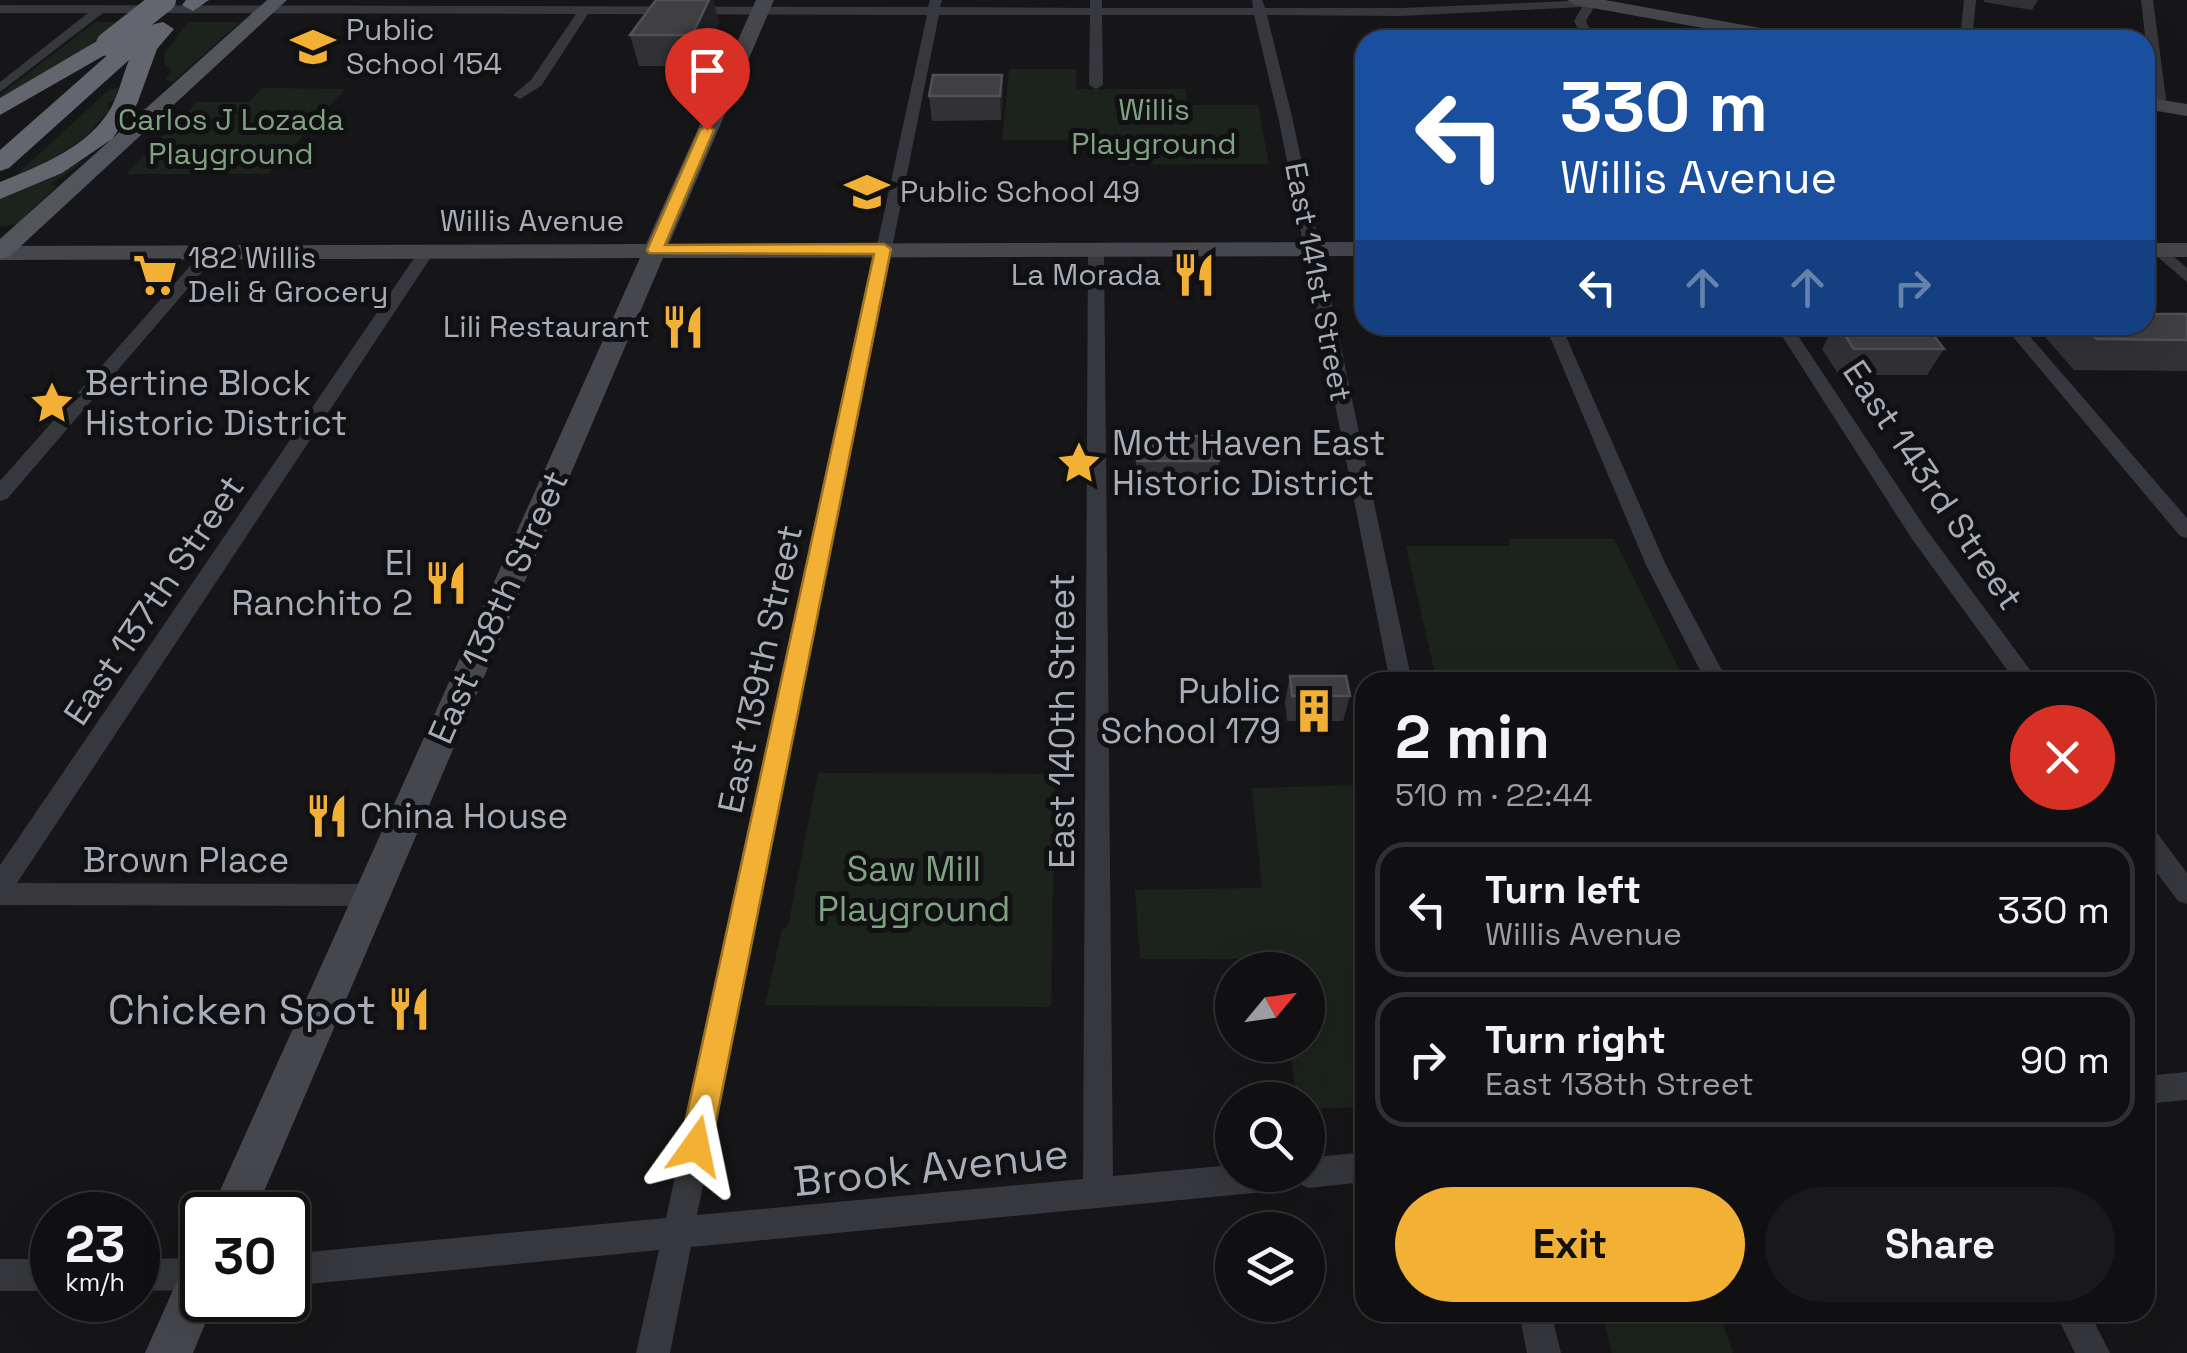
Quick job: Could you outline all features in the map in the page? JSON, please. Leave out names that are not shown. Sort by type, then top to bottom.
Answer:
[{"type":"highway","points":[[0,136],[164,0]]},
{"type":"highway","points":[[0,164],[193,2]]},
{"type":"highway","points":[[145,118],[161,30]]},
{"type":"highway","points":[[0,191],[84,148],[116,120],[129,94],[138,59],[161,30]]},
{"type":"highway","points":[[0,108],[108,44]]},
{"type":"main road","points":[[1586,1],[1731,30]]},
{"type":"main road","points":[[0,252],[272,4]]},
{"type":"main road","name":"East 138th Street","points":[[241,1192],[763,5]]},
{"type":"main road","points":[[2155,105],[2187,110]]},
{"type":"main road","points":[[2155,247],[2187,250]]},
{"type":"main road","name":"Willis Avenue","points":[[0,252],[1355,249]]},
{"type":"main road","points":[[169,1353],[182,1322]]},
{"type":"street","points":[[1967,30],[1970,0]]},
{"type":"street","points":[[2147,0],[2148,30]]},
{"type":"street","points":[[0,9],[108,4],[272,4],[585,9],[763,5],[1418,5],[1523,9],[1586,1],[1580,21],[1584,30]]},
{"type":"street","points":[[0,88],[108,4]]},
{"type":"street","name":"East 139th Street","points":[[653,1353],[935,5]]},
{"type":"street","points":[[1096,6],[1096,85]]},
{"type":"street","name":"East 141st Street","points":[[1259,6],[1399,672]]},
{"type":"street","points":[[520,95],[536,83],[585,9]]},
{"type":"street","points":[[1523,9],[1580,21]]},
{"type":"street","name":"East 140th Street","points":[[1096,249],[1098,1194]]},
{"type":"street","points":[[2155,250],[2187,277]]},
{"type":"street","points":[[0,494],[212,251]]},
{"type":"street","name":"East 137th Street","points":[[0,886],[427,251]]},
{"type":"street","points":[[1557,335],[1640,531],[1712,672]]},
{"type":"street","name":"East 143rd Street","points":[[1789,335],[1928,548],[2021,672]]},
{"type":"street","points":[[2020,335],[2187,531]]},
{"type":"street","points":[[2155,850],[2187,893]]},
{"type":"street","name":"Brown Place","points":[[0,894],[371,895]]},
{"type":"street","points":[[2155,1089],[2187,1086]]},
{"type":"street","points":[[1325,1171],[1355,1168]]},
{"type":"street","name":"Brook Avenue","points":[[310,1268],[1215,1182]]},
{"type":"street","points":[[0,1275],[30,1275]]},
{"type":"street","points":[[1537,1322],[1544,1353]]},
{"type":"street","points":[[2076,1322],[2093,1353]]},
{"type":"green space","points":[[95,22],[118,22],[77,55],[0,103],[0,95]]},
{"type":"green space","points":[[188,22],[240,22],[173,82],[165,80],[172,71],[165,64],[164,54]]},
{"type":"green space","name":"Willis Playground","points":[[1009,69],[1076,69],[1076,89],[1185,89],[1187,105],[1258,105],[1269,164],[1119,165],[1118,141],[1002,140]]},
{"type":"green space","points":[[118,88],[115,100],[108,103],[109,111],[83,139],[34,170],[83,162],[51,184],[57,186],[17,224],[0,227],[0,190],[110,89]]},
{"type":"green space","name":"Carlos J Lozada Playground","points":[[262,88],[345,89],[268,174],[126,174],[197,102],[249,102]]},
{"type":"green space","points":[[1509,539],[1614,539],[1680,671],[1435,672],[1406,546],[1510,546]]},
{"type":"green space","name":"Saw Mill Playground","points":[[818,773],[1055,774],[1051,1007],[765,1005],[782,929],[788,926]]},
{"type":"green space","points":[[1355,785],[1355,1107],[1325,1108],[1325,1082],[1294,1082],[1291,1062],[1325,1062],[1325,952],[1215,952],[1215,959],[1140,959],[1135,890],[1262,888],[1252,788]]},
{"type":"green space","points":[[1604,1322],[1722,1322],[1733,1353],[1612,1353]]},
{"type":"building","points":[[656,0],[709,0],[692,35],[630,35]]},
{"type":"building","points":[[933,75],[1002,75],[1000,96],[929,96]]},
{"type":"building","points":[[2155,314],[2187,314],[2187,340],[2097,339],[2093,335],[2155,335]]},
{"type":"building","points":[[1845,335],[1934,335],[1944,349],[1854,349]]},
{"type":"building","points":[[1136,436],[1217,436],[1219,461],[1137,461]]},
{"type":"building","points":[[1290,676],[1346,676],[1350,696],[1292,696]]},
{"type":"place","name":"Public School 154","points":[[313,47]]},
{"type":"place","name":"Public School 49","points":[[867,192]]},
{"type":"place","name":"182 Willis Deli & Grocery","points":[[155,275]]},
{"type":"place","name":"La Morada","points":[[1194,275]]},
{"type":"place","name":"Lili Restaurant","points":[[683,327]]},
{"type":"place","name":"Bertine Block Historic District","points":[[52,403]]},
{"type":"place","name":"Mott Haven East Historic District","points":[[1079,463]]},
{"type":"place","name":"El Ranchito 2","points":[[446,583]]},
{"type":"place","name":"Public School 179","points":[[1314,711]]},
{"type":"place","name":"China House","points":[[327,816]]},
{"type":"place","name":"Chicken Spot","points":[[409,1009]]},
{"type":"route","points":[[696,1146],[884,249],[655,250],[707,130]]}]
